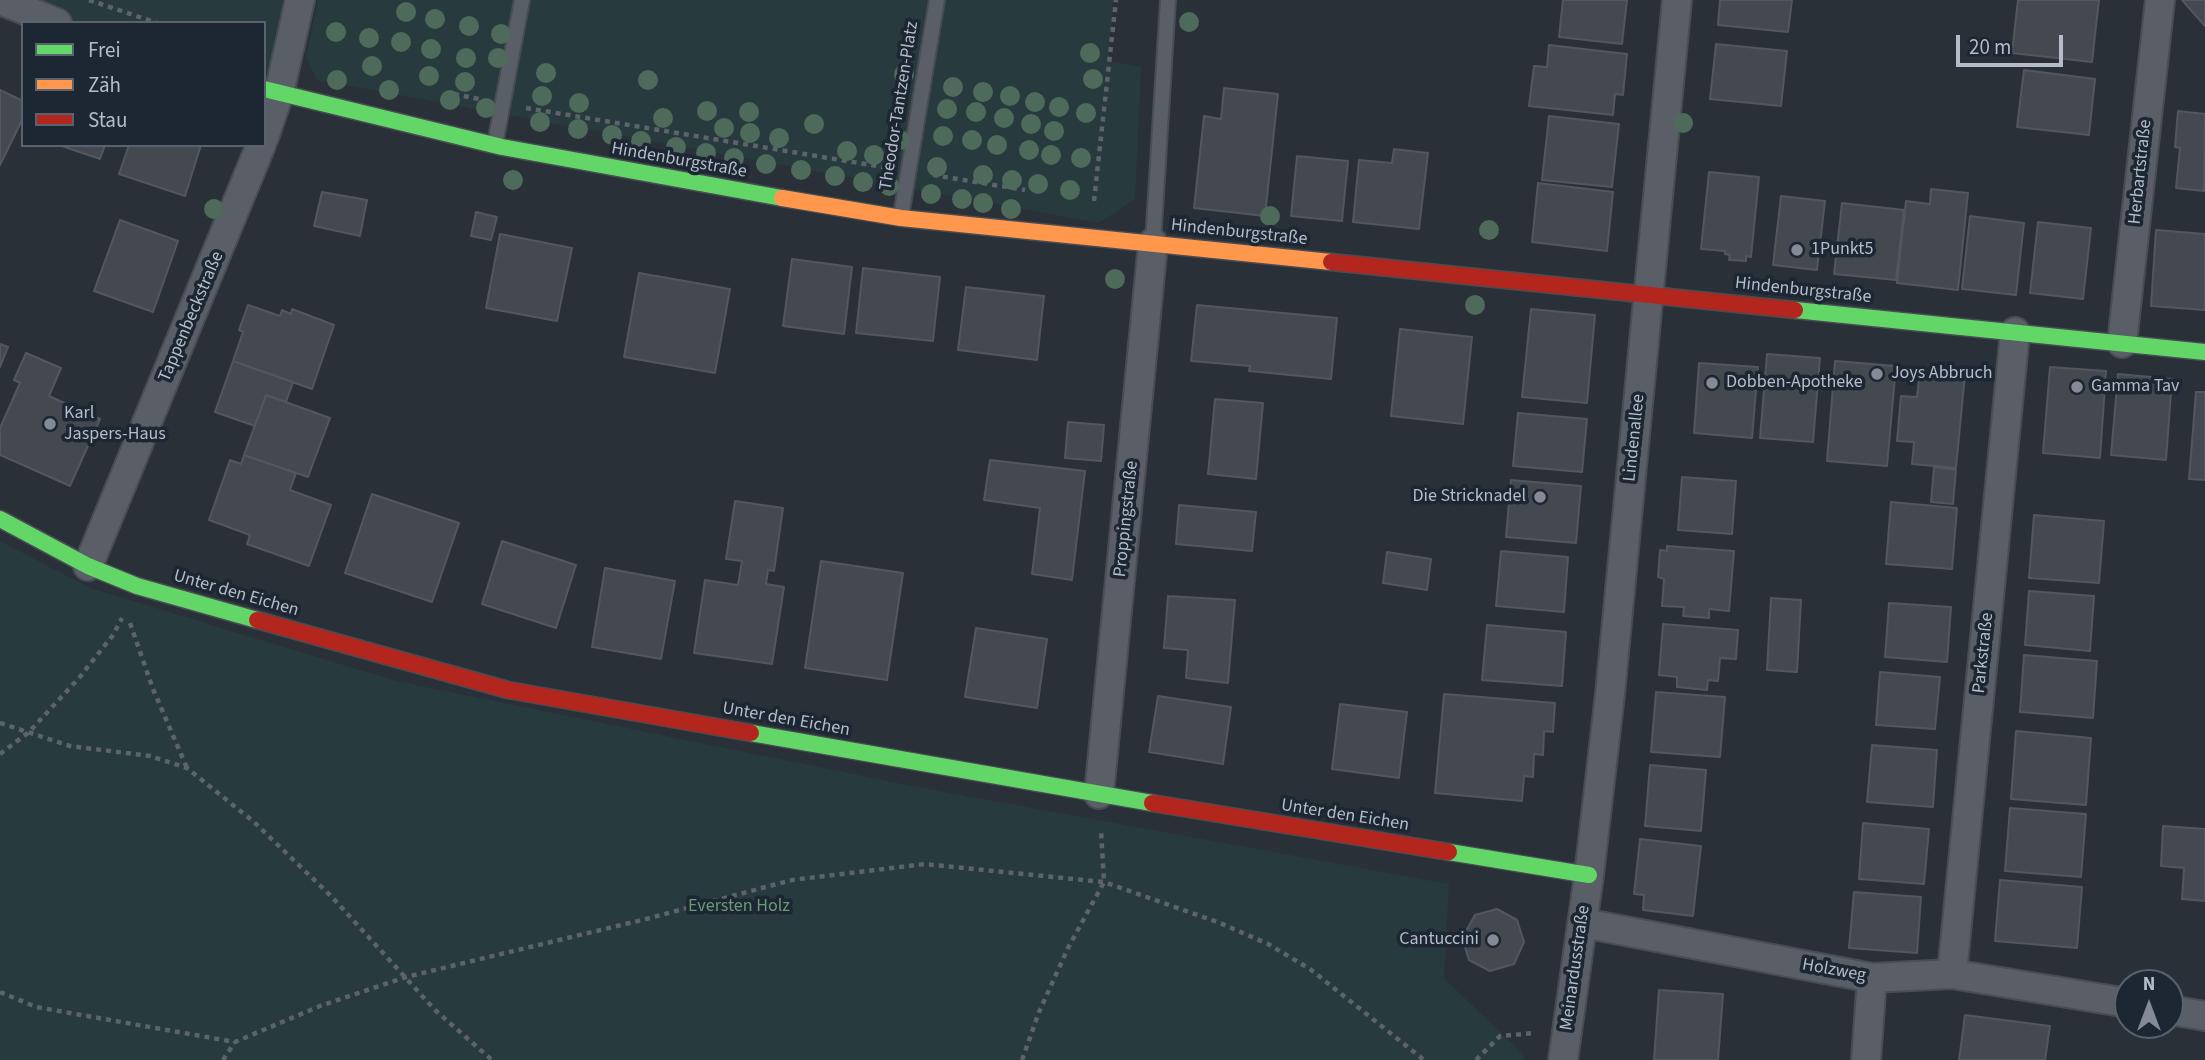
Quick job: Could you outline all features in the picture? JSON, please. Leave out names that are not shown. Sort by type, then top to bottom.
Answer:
[{"type":"street","points":[[1,0],[52,21]]},
{"type":"street","points":[[266,126],[272,91],[300,0]]},
{"type":"street","name":"Lindenallee","points":[[1589,875],[1650,295],[1677,0]]},
{"type":"street","name":"Herbartstraße","points":[[2123,343],[2160,0]]},
{"type":"street","name":"Hindenburgstraße","points":[[272,91],[495,145],[643,174],[901,218],[2205,352]]},
{"type":"street","name":"Tappenbeckstraße","points":[[89,566],[260,147]]},
{"type":"street","name":"Proppingstraße","points":[[1099,794],[1153,243]]},
{"type":"street","name":"Parkstraße","points":[[1952,974],[2015,332]]},
{"type":"street","name":"Unter den Eichen","points":[[0,519],[89,566],[137,586],[508,690],[1099,794],[1589,875]]},
{"type":"street","name":"Meinardusstraße","points":[[1565,1047],[1589,875]]},
{"type":"street","name":"Holzweg","points":[[1583,923],[1872,978],[1952,974],[2114,1001]]},
{"type":"street","points":[[1866,1060],[1872,978]]},
{"type":"street","points":[[2184,1012],[2205,1016]]},
{"type":"lane","points":[[495,145],[522,0]]},
{"type":"lane","name":"Theodor-Tantzen-Platz","points":[[901,218],[937,0]]},
{"type":"lane","points":[[1153,243],[1168,0]]},
{"type":"path","points":[[89,0],[151,21]]},
{"type":"path","points":[[1083,202],[1094,206],[1116,0]]},
{"type":"path","points":[[451,93],[1033,192]]},
{"type":"path","points":[[0,754],[29,732],[79,678],[113,635],[125,612],[153,689],[187,768]]},
{"type":"path","points":[[0,723],[70,746],[150,756],[187,768],[221,794],[332,897],[435,1010],[492,1060]]},
{"type":"path","points":[[1022,1060],[1039,1012],[1068,948],[1104,882],[1099,794]]},
{"type":"path","points":[[0,992],[36,1007],[235,1042],[320,1006],[406,977],[646,919],[792,880],[925,864],[1104,882],[1220,923],[1268,944],[1310,969],[1423,1060]]},
{"type":"path","points":[[1476,1060],[1500,1036],[1537,1033],[1565,1047]]},
{"type":"path","points":[[223,1060],[235,1042]]},
{"type":"green space","points":[[1,0],[300,0],[266,84],[266,21],[58,21]]},
{"type":"green space","points":[[318,0],[1113,0],[1108,61],[1141,67],[1135,199],[1099,223],[317,80],[306,57]]},
{"type":"green space","name":"Eversten Holz","points":[[0,541],[90,588],[396,681],[917,787],[1449,884],[1444,978],[1524,1055],[1524,1060],[0,1060]]},
{"type":"building","points":[[1563,0],[1627,0],[1622,44],[1559,37]]},
{"type":"building","points":[[1720,0],[1792,0],[1788,32],[1718,25]]},
{"type":"building","points":[[2018,0],[2099,0],[2092,62],[2012,53]]},
{"type":"building","points":[[2182,0],[2205,0],[2205,26]]},
{"type":"building","points":[[1716,44],[1787,51],[1781,106],[1710,99]]},
{"type":"building","points":[[1549,45],[1627,54],[1623,95],[1615,94],[1613,115],[1529,106],[1534,66],[1547,67]]},
{"type":"building","points":[[2024,70],[2095,79],[2089,135],[2017,127]]},
{"type":"building","points":[[1224,88],[1278,94],[1265,216],[1194,208],[1204,116],[1221,119]]},
{"type":"building","points":[[0,90],[21,100],[21,122],[0,165]]},
{"type":"building","points":[[2178,111],[2205,114],[2204,191],[2176,188],[2180,148],[2175,147]]},
{"type":"building","points":[[1549,116],[1619,124],[1612,187],[1542,180]]},
{"type":"building","points":[[65,147],[104,147],[100,159]]},
{"type":"building","points":[[128,147],[200,147],[185,196],[119,174]]},
{"type":"building","points":[[1394,149],[1428,153],[1419,229],[1353,222],[1359,160],[1392,163]]},
{"type":"building","points":[[1297,156],[1348,161],[1342,221],[1291,216]]},
{"type":"building","points":[[1709,172],[1759,177],[1751,257],[1746,256],[1746,261],[1729,260],[1730,255],[1725,254],[1725,251],[1701,249]]},
{"type":"building","points":[[1538,183],[1613,192],[1607,251],[1532,242]]},
{"type":"building","points":[[1931,189],[1968,193],[1958,290],[1897,283],[1906,201],[1930,204]]},
{"type":"building","points":[[322,192],[367,200],[360,236],[314,226]]},
{"type":"building","points":[[1781,196],[1825,201],[1817,270],[1773,265]]},
{"type":"building","points":[[1842,203],[1904,210],[1896,280],[1834,274]]},
{"type":"building","points":[[476,212],[497,217],[491,240],[471,236]]},
{"type":"building","points":[[1970,216],[2024,223],[2016,295],[1962,289]]},
{"type":"building","points":[[120,220],[178,241],[153,312],[94,291]]},
{"type":"building","points":[[2038,222],[2091,228],[2083,299],[2030,293]]},
{"type":"building","points":[[2156,230],[2205,234],[2205,310],[2151,306]]},
{"type":"building","points":[[500,234],[572,248],[557,321],[486,308]]},
{"type":"building","points":[[792,259],[852,267],[844,334],[783,326]]},
{"type":"building","points":[[863,268],[940,277],[933,341],[856,333]]},
{"type":"building","points":[[639,273],[730,289],[715,373],[624,357]]},
{"type":"building","points":[[966,287],[1044,296],[1037,360],[958,350]]},
{"type":"building","points":[[248,305],[280,316],[282,310],[291,314],[292,309],[334,325],[312,389],[233,361],[243,332],[239,330]]},
{"type":"building","points":[[1197,305],[1337,318],[1331,379],[1249,371],[1250,366],[1191,361]]},
{"type":"building","points":[[1531,309],[1595,315],[1587,403],[1522,397]]},
{"type":"building","points":[[1400,329],[1472,337],[1463,424],[1391,416]]},
{"type":"building","points":[[0,344],[8,347],[0,367]]},
{"type":"building","name":"Karl Jaspers-Haus","points":[[26,353],[61,368],[49,396],[100,419],[70,486],[0,455],[0,428],[20,383],[14,380]]},
{"type":"building","points":[[1767,354],[1820,358],[1813,442],[1760,438]]},
{"type":"building","points":[[233,361],[293,382],[286,402],[266,395],[255,426],[215,412]]},
{"type":"building","points":[[1835,361],[1896,366],[1887,466],[1827,461]]},
{"type":"building","points":[[1699,363],[1758,367],[1752,438],[1694,433]]},
{"type":"building","points":[[2050,367],[2106,371],[2100,458],[2043,453]]},
{"type":"building","points":[[1920,370],[1965,374],[1956,468],[1912,464],[1914,442],[1897,441],[1901,396],[1917,397]]},
{"type":"building","points":[[2118,374],[2172,379],[2166,460],[2111,455]]},
{"type":"building","points":[[2196,392],[2205,392],[2205,480],[2189,479]]},
{"type":"building","points":[[266,395],[330,418],[308,477],[244,455]]},
{"type":"building","points":[[1215,399],[1263,403],[1256,479],[1208,474]]},
{"type":"building","points":[[1518,413],[1587,419],[1582,472],[1513,466]]},
{"type":"building","points":[[1068,422],[1104,425],[1101,461],[1065,458]]},
{"type":"building","points":[[244,455],[296,473],[290,490],[331,505],[309,566],[247,544],[250,535],[209,520],[230,460],[241,464]]},
{"type":"building","points":[[990,460],[1085,471],[1072,580],[1032,574],[1040,508],[984,500]]},
{"type":"building","points":[[1934,467],[1956,470],[1953,504],[1931,502]]},
{"type":"building","points":[[1682,477],[1736,481],[1732,534],[1678,530]]},
{"type":"building","points":[[1511,480],[1581,486],[1576,543],[1506,537]]},
{"type":"building","points":[[372,494],[459,523],[432,602],[345,573]]},
{"type":"building","points":[[735,501],[783,508],[774,571],[768,570],[766,584],[784,587],[772,664],[694,653],[705,580],[738,585],[742,561],[726,559]]},
{"type":"building","points":[[1891,502],[1957,508],[1952,569],[1886,564]]},
{"type":"building","points":[[1179,505],[1256,512],[1252,551],[1176,544]]},
{"type":"building","points":[[2034,515],[2104,521],[2099,583],[2029,578]]},
{"type":"building","points":[[502,541],[576,565],[556,628],[482,604]]},
{"type":"building","points":[[1667,546],[1734,551],[1729,611],[1709,609],[1709,618],[1683,616],[1684,607],[1662,606],[1664,579],[1658,577],[1660,550],[1667,551]]},
{"type":"building","points":[[1501,551],[1568,557],[1564,612],[1496,606]]},
{"type":"building","points":[[1387,552],[1431,559],[1427,590],[1383,583]]},
{"type":"building","points":[[821,561],[903,573],[887,680],[805,668]]},
{"type":"building","points":[[605,568],[675,581],[661,659],[592,647]]},
{"type":"building","points":[[2029,591],[2094,596],[2090,651],[2025,645]]},
{"type":"building","points":[[1168,596],[1235,600],[1228,683],[1186,678],[1188,650],[1164,648]]},
{"type":"building","points":[[1771,598],[1801,600],[1797,672],[1767,670]]},
{"type":"building","points":[[1889,603],[1951,607],[1947,662],[1885,657]]},
{"type":"building","points":[[1663,624],[1738,630],[1736,659],[1720,658],[1718,681],[1708,680],[1707,690],[1677,687],[1677,677],[1659,675]]},
{"type":"building","points":[[1487,625],[1566,632],[1562,686],[1482,680]]},
{"type":"building","points":[[976,628],[1047,639],[1037,708],[965,697]]},
{"type":"building","points":[[2024,655],[2097,661],[2093,718],[2020,712]]},
{"type":"building","points":[[1880,672],[1940,677],[1935,729],[1876,725]]},
{"type":"building","points":[[1656,692],[1725,697],[1720,757],[1651,752]]},
{"type":"building","points":[[1444,694],[1555,703],[1553,732],[1544,731],[1543,755],[1534,754],[1533,777],[1524,776],[1522,801],[1435,793]]},
{"type":"building","points":[[1158,696],[1231,707],[1223,764],[1149,752]]},
{"type":"building","points":[[1340,704],[1407,712],[1399,778],[1332,769]]},
{"type":"building","points":[[2016,731],[2091,738],[2086,805],[2011,799]]},
{"type":"building","points":[[1872,745],[1937,750],[1933,807],[1867,802]]},
{"type":"building","points":[[1650,765],[1706,770],[1701,831],[1645,826]]},
{"type":"building","points":[[2010,808],[2086,814],[2081,877],[2005,871]]},
{"type":"building","points":[[1863,823],[1929,829],[1924,884],[1859,879]]},
{"type":"building","points":[[2163,826],[2205,829],[2205,901],[2182,899],[2184,868],[2161,866]]},
{"type":"building","points":[[1640,839],[1701,846],[1693,916],[1643,910],[1644,895],[1634,894]]},
{"type":"building","points":[[2000,880],[2082,887],[2077,948],[1995,941]]},
{"type":"building","points":[[1854,892],[1921,897],[1917,953],[1849,948]]},
{"type":"building","name":"Cantuccini","points":[[1497,909],[1517,920],[1524,942],[1514,964],[1490,971],[1469,960],[1462,938],[1475,915]]},
{"type":"building","points":[[1659,990],[1723,994],[1718,1060],[1654,1060]]},
{"type":"building","points":[[1965,1015],[2050,1026],[2045,1060],[1959,1060]]},
{"type":"traffic: fast","points":[[266,89],[502,147],[782,198]]},
{"type":"traffic: fast","points":[[1795,310],[2205,352]]},
{"type":"traffic: fast","points":[[0,519],[88,566],[137,586],[257,620]]},
{"type":"traffic: fast","points":[[751,733],[1152,803]]},
{"type":"traffic: fast","points":[[1449,852],[1589,875]]},
{"type":"traffic: slow","points":[[782,198],[901,218],[1331,262]]},
{"type":"traffic: jam","points":[[1331,262],[1795,310]]},
{"type":"traffic: jam","points":[[257,620],[508,690],[751,733]]},
{"type":"traffic: jam","points":[[1152,803],[1449,852]]},
{"type":"place","name":"1Punkt5","points":[[1797,250]]},
{"type":"place","name":"Joys Abbruch","points":[[1877,374]]},
{"type":"place","name":"Dobben-Apotheke","points":[[1712,383]]},
{"type":"place","name":"Gamma Tav","points":[[2077,387]]},
{"type":"place","name":"Karl Jaspers-Haus","points":[[50,424]]},
{"type":"place","name":"Die Stricknadel","points":[[1540,497]]},
{"type":"place","name":"Cantuccini","points":[[1493,940]]}]
